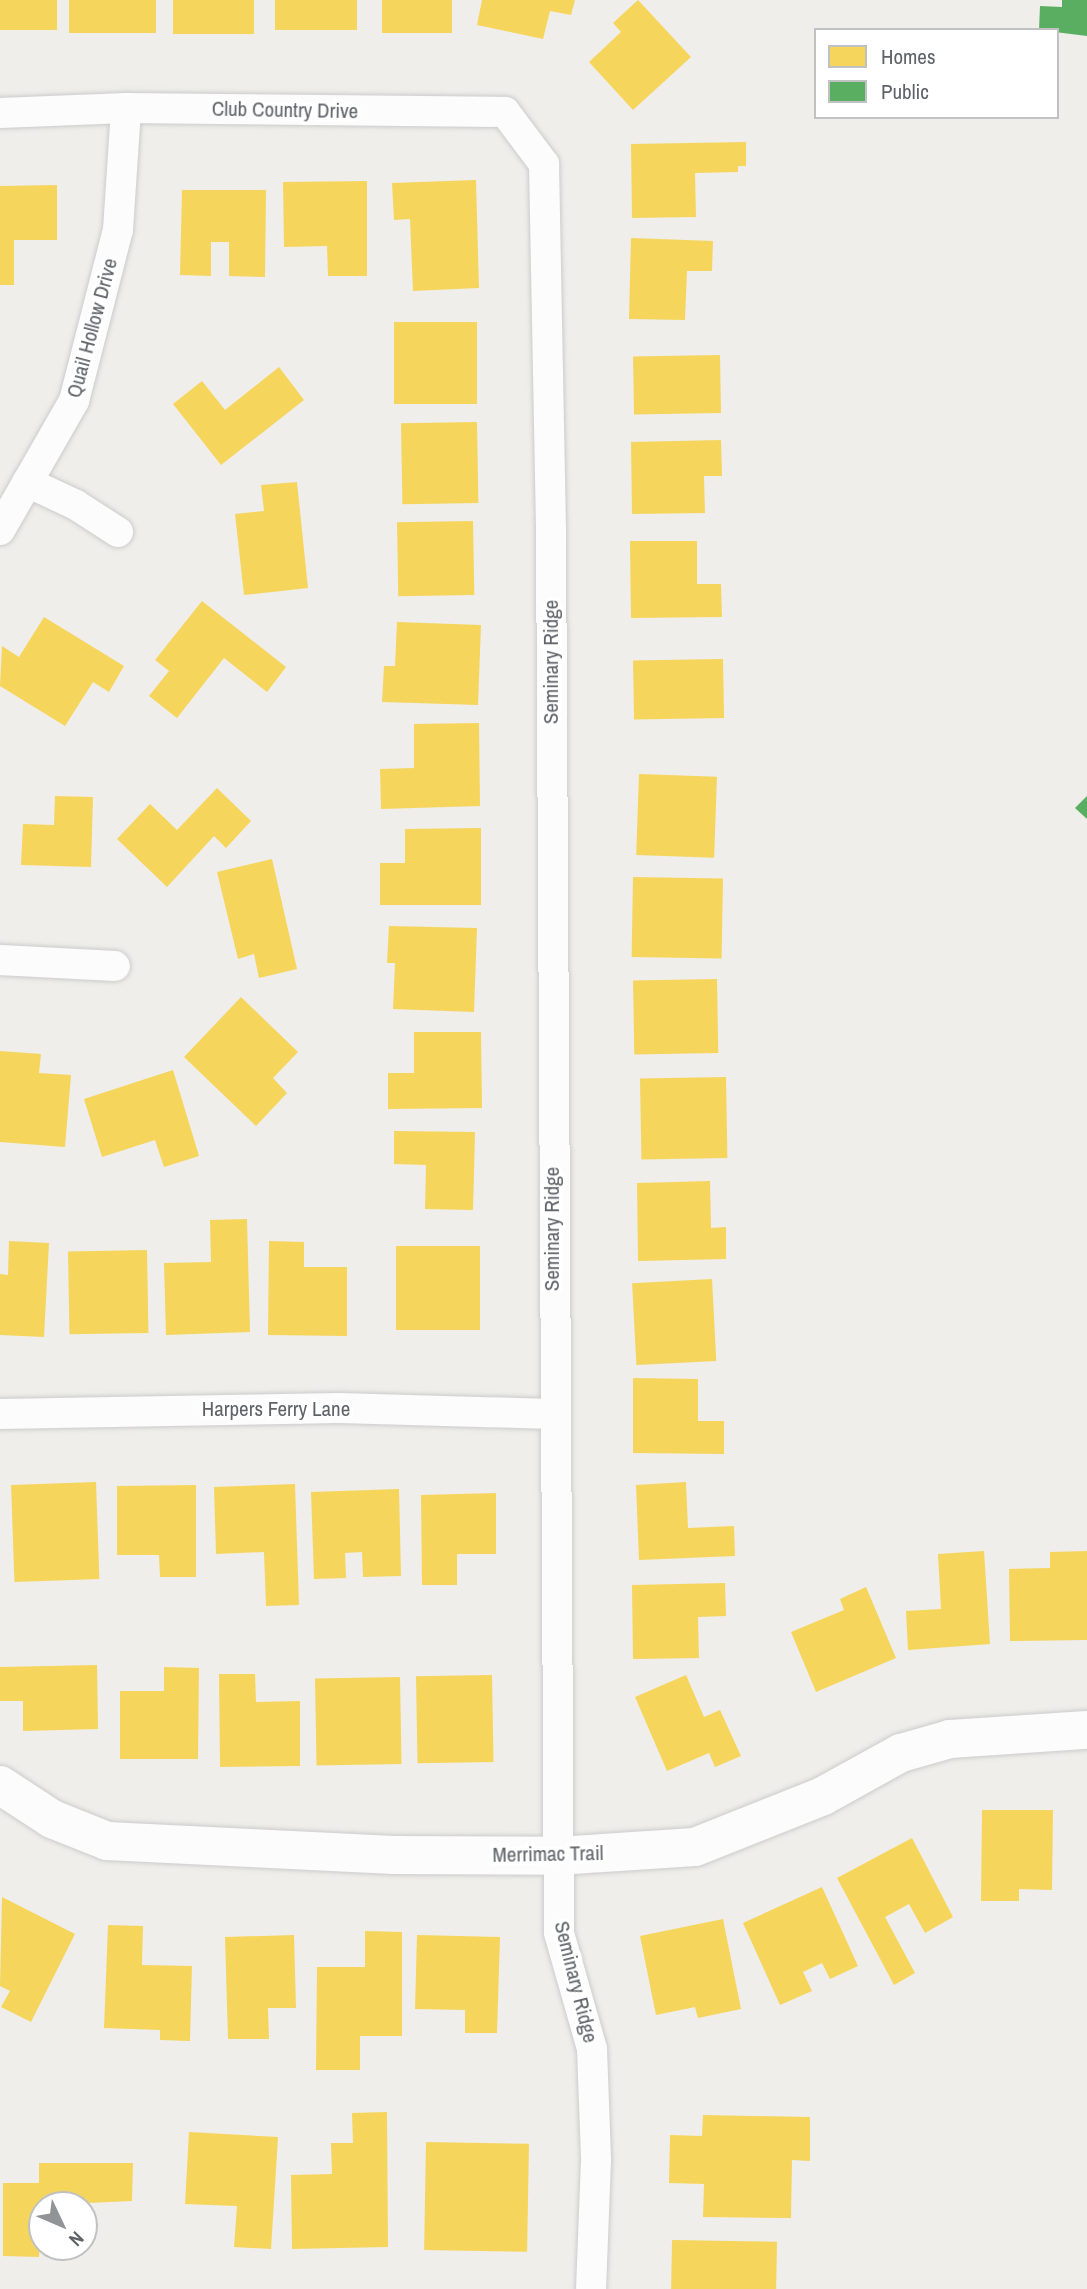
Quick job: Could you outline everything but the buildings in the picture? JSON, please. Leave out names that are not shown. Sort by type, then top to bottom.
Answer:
[{"type":"street","name":"Club Country Drive","points":[[0,113],[126,108],[505,112],[544,164]]},
{"type":"street","name":"Quail Hollow Drive","points":[[0,530],[74,401],[118,230],[126,108]]},
{"type":"street","name":"Seminary Ridge","points":[[544,164],[551,547],[553,1414],[559,1933],[592,2049],[596,2160],[591,2289]]},
{"type":"street","points":[[27,482],[76,505],[118,532]]},
{"type":"street","points":[[0,960],[116,967]]},
{"type":"street","name":"Harpers Ferry Lane","points":[[0,1414],[339,1408],[553,1414]]},
{"type":"street","name":"Merrimac Trail","points":[[0,1785],[52,1819],[107,1840],[394,1855],[558,1856],[695,1847],[823,1796],[901,1753],[950,1739],[1087,1730]]}]
